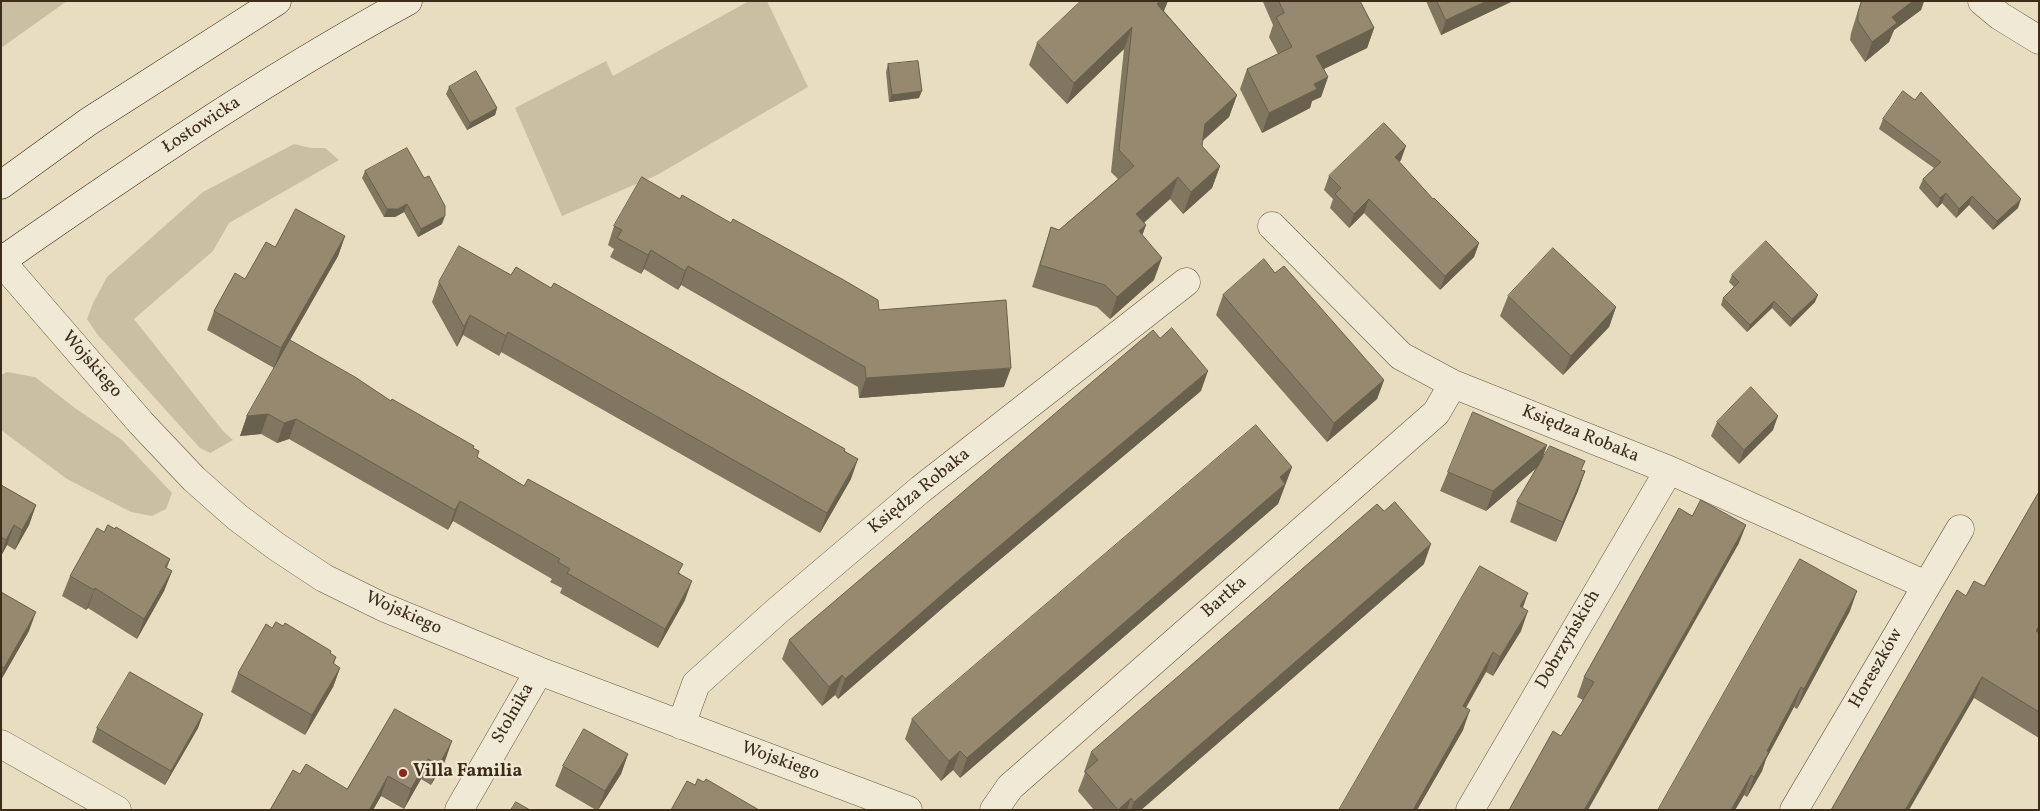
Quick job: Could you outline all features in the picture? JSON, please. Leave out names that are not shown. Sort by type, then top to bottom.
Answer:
[{"type":"street","points":[[1,185],[88,122],[277,1]]},
{"type":"street","name":"Łostowicka","points":[[2,259],[300,63],[408,1]]},
{"type":"street","points":[[1982,1],[2000,16],[2039,40]]},
{"type":"street","name":"Księdza Robaka","points":[[1272,226],[1401,356],[1453,384],[1669,470],[1926,585]]},
{"type":"street","name":"Wojskiego","points":[[2,259],[12,274],[141,423],[194,480],[277,548],[332,582],[383,607],[539,671],[908,810]]},
{"type":"street","name":"Księdza Robaka","points":[[681,725],[696,684],[776,612],[921,489],[1186,282]]},
{"type":"street","name":"Bartka","points":[[994,810],[1010,787],[1436,413],[1453,384]]},
{"type":"street","name":"Dobrzyńskich","points":[[1470,810],[1669,470]]},
{"type":"street","name":"Horeszków","points":[[1794,810],[1960,529]]},
{"type":"street","name":"Stolnika","points":[[459,810],[539,671]]},
{"type":"street","points":[[1,744],[117,810]]},
{"type":"shaded area","points":[[1,1],[67,1],[1,48]]},
{"type":"shaded area","points":[[749,1],[767,1],[808,87],[657,175],[562,216],[515,108],[606,61],[613,76]]},
{"type":"shaded area","points":[[294,144],[311,148],[325,148],[339,160],[229,223],[213,251],[134,319],[223,431],[233,440],[210,453],[200,448],[97,334],[87,319],[107,277],[203,192]]},
{"type":"shaded area","points":[[7,372],[35,377],[75,408],[122,440],[172,493],[166,509],[152,516],[131,512],[67,479],[1,430],[1,375]]},
{"type":"building","points":[[1081,1],[1160,1],[1157,4],[1237,95],[1205,124],[1202,146],[1220,166],[1191,192],[1178,177],[1136,214],[1146,225],[1139,231],[1162,258],[1117,297],[1105,285],[1040,265],[1051,227],[1059,230],[1134,166],[1119,150],[1132,27],[1074,83],[1037,43]]},
{"type":"building","points":[[1279,1],[1360,1],[1374,28],[1316,56],[1328,77],[1314,84],[1317,89],[1269,113],[1247,69],[1292,47],[1276,17],[1284,13]]},
{"type":"building","points":[[1437,1],[1487,1],[1446,20]]},
{"type":"building","points":[[1862,1],[1913,1],[1892,17],[1897,23],[1872,42],[1858,21],[1858,13]]},
{"type":"building","points":[[918,61],[922,91],[892,95],[888,64]]},
{"type":"building","points":[[476,71],[497,108],[470,123],[449,87]]},
{"type":"building","points":[[1903,91],[1915,100],[1921,92],[2021,199],[1997,221],[1972,196],[1959,209],[1946,193],[1940,198],[1923,179],[1941,162],[1883,119]]},
{"type":"building","points":[[1384,123],[1406,146],[1395,157],[1433,199],[1479,243],[1445,276],[1369,199],[1354,214],[1335,194],[1341,188],[1329,176]]},
{"type":"building","points":[[407,148],[424,178],[429,176],[445,206],[445,216],[421,229],[407,204],[398,209],[387,209],[365,171]]},
{"type":"building","points":[[642,177],[680,199],[682,195],[731,223],[733,219],[842,279],[878,300],[879,310],[1006,300],[1011,368],[866,378],[865,367],[688,266],[685,271],[651,250],[648,255],[617,238],[622,230],[614,226]]},
{"type":"building","points":[[296,209],[345,236],[281,348],[214,311],[235,273],[245,279],[266,242],[275,247]]},
{"type":"building","points":[[1766,241],[1818,295],[1792,319],[1774,301],[1750,325],[1723,298],[1739,282],[1732,275]]},
{"type":"building","points":[[459,246],[511,275],[516,267],[551,288],[554,283],[845,449],[844,451],[858,459],[827,513],[508,332],[506,336],[470,315],[464,327],[439,282]]},
{"type":"building","points":[[1553,248],[1616,307],[1571,356],[1508,296]]},
{"type":"building","points":[[1264,259],[1275,273],[1284,266],[1384,380],[1334,423],[1223,295]]},
{"type":"building","points":[[1172,328],[1208,371],[960,579],[845,679],[842,675],[829,687],[789,640],[1153,330],[1160,338]]},
{"type":"building","points":[[290,340],[355,377],[391,401],[392,399],[474,446],[473,448],[479,451],[477,457],[524,486],[528,479],[683,564],[678,573],[692,581],[665,629],[567,573],[570,569],[558,562],[560,559],[460,501],[455,510],[296,419],[284,423],[268,414],[247,416]]},
{"type":"building","points":[[1751,387],[1778,416],[1744,450],[1717,422]]},
{"type":"building","points":[[1473,412],[1547,445],[1493,491],[1448,472]]},
{"type":"building","points":[[1256,425],[1292,467],[1280,477],[1285,484],[967,758],[960,751],[949,761],[912,719]]},
{"type":"building","points":[[1550,446],[1585,461],[1581,470],[1585,471],[1563,522],[1517,502]]},
{"type":"building","points":[[1,485],[36,505],[22,530],[14,525],[6,540],[1,537]]},
{"type":"building","points":[[2039,492],[2039,626],[2036,631],[2039,633],[2039,712],[1982,677],[1905,810],[1831,810],[1957,590],[1966,596],[1974,581],[1984,586]]},
{"type":"building","points":[[1701,500],[1746,525],[1584,810],[1509,810],[1553,731],[1561,736],[1594,682],[1584,677],[1679,508],[1692,516]]},
{"type":"building","points":[[1395,502],[1431,544],[1134,802],[1131,798],[1118,810],[1085,771],[1098,760],[1091,752],[1377,504],[1384,511]]},
{"type":"building","points":[[108,525],[115,529],[116,527],[170,559],[165,567],[172,571],[144,619],[95,588],[94,590],[70,576],[97,528],[104,532]]},
{"type":"building","points":[[1800,559],[1857,591],[1804,689],[1801,687],[1767,751],[1769,752],[1754,777],[1751,775],[1731,810],[1658,810]]},
{"type":"building","points":[[1480,566],[1528,593],[1520,606],[1528,611],[1500,657],[1493,652],[1463,706],[1470,710],[1413,810],[1339,810]]},
{"type":"building","points":[[1,592],[36,612],[4,668],[1,666]]},
{"type":"building","points":[[276,622],[283,626],[285,623],[331,651],[330,653],[336,657],[333,663],[340,668],[312,715],[238,673],[266,624],[272,628]]},
{"type":"building","points":[[130,672],[203,714],[171,771],[97,728]]},
{"type":"building","points":[[395,709],[452,741],[439,765],[428,759],[411,789],[388,776],[369,810],[270,810],[293,770],[300,774],[306,764],[347,789]]},
{"type":"building","points":[[584,729],[628,754],[605,791],[563,766]]},
{"type":"building","points":[[698,779],[704,782],[706,779],[759,810],[671,810],[687,781],[695,785]]},
{"type":"building","points":[[516,802],[530,810],[511,810]]},
{"type":"place","name":"Villa Familia","points":[[403,773]]}]
